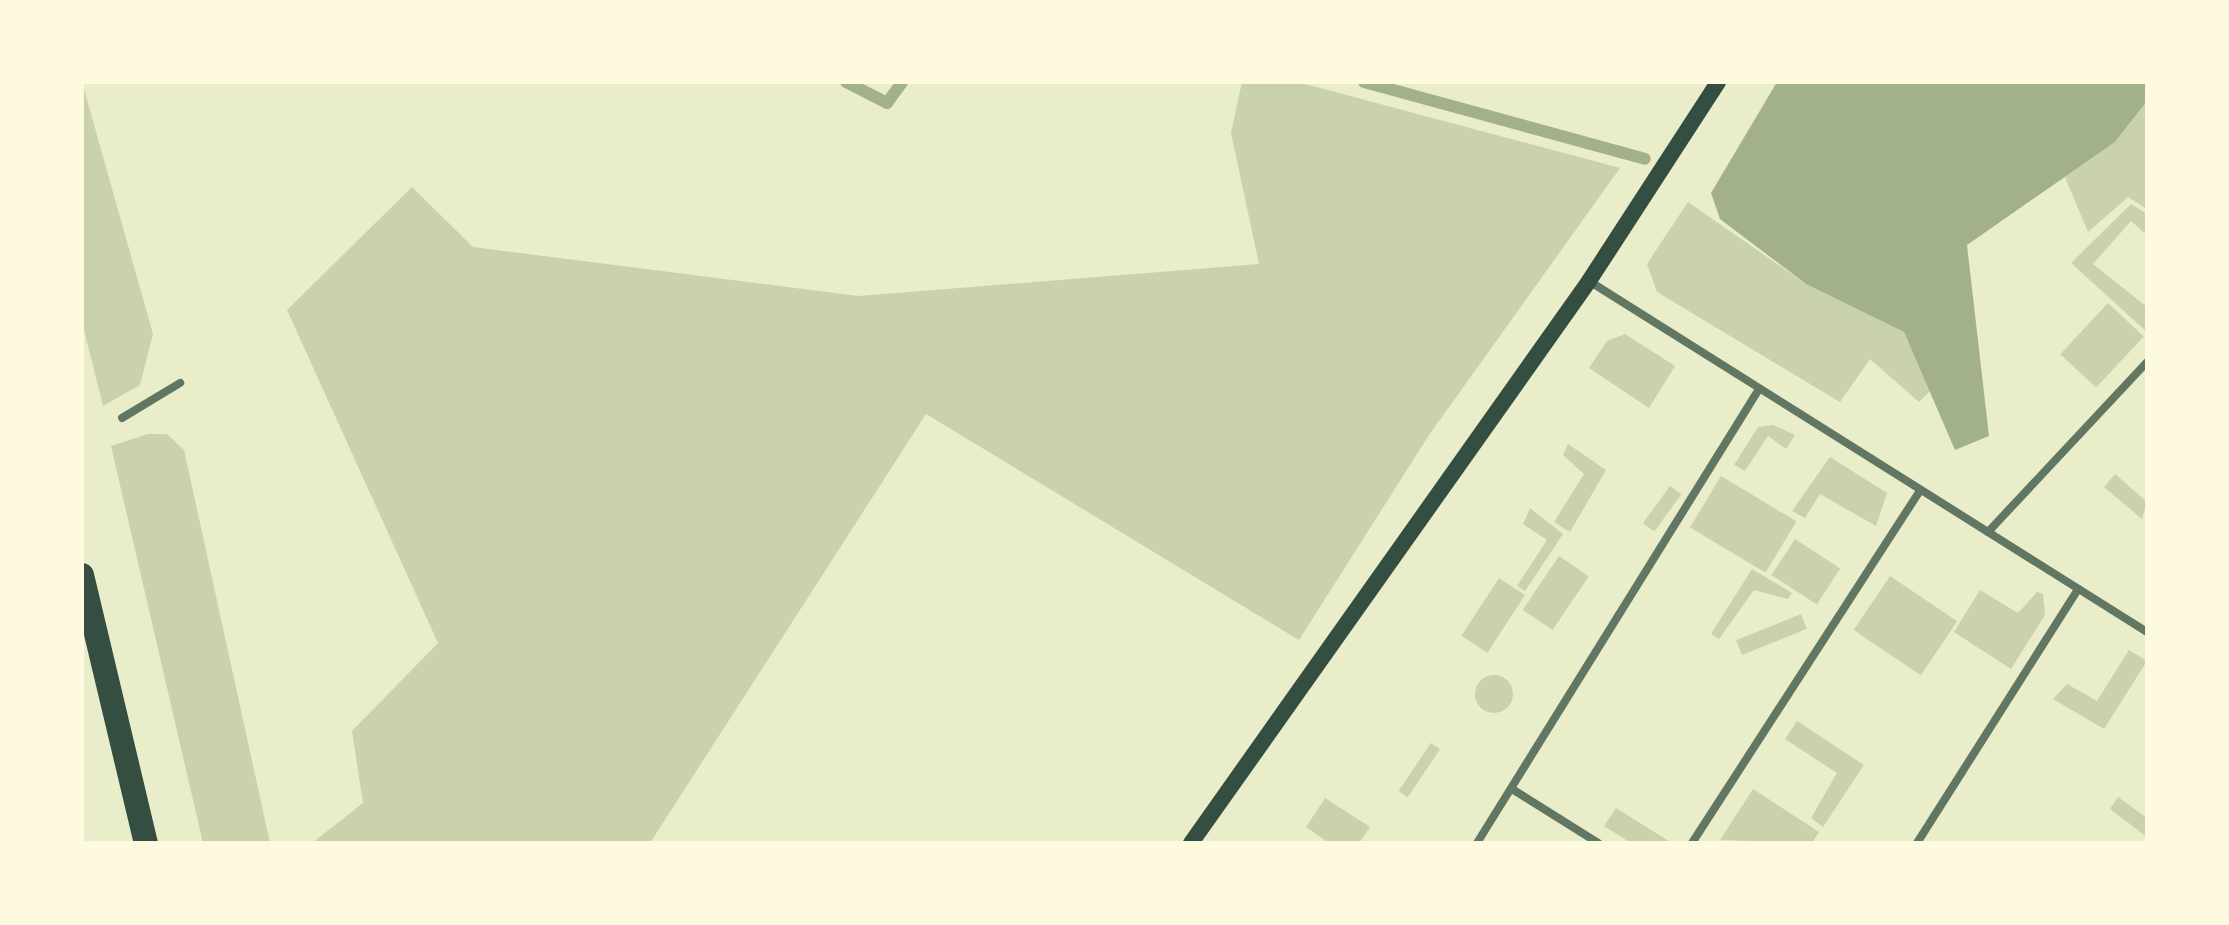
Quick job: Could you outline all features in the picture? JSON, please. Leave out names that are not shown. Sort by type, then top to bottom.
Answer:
[{"type":"highway","points":[[82,575],[146,843]]},
{"type":"main road","points":[[1191,843],[1589,281],[1718,82]]},
{"type":"street","points":[[1589,281],[2147,632]]},
{"type":"street","points":[[1988,532],[2147,362]]},
{"type":"street","points":[[122,418],[180,383]]},
{"type":"street","points":[[1477,843],[1759,389]]},
{"type":"street","points":[[1692,843],[1920,490]]},
{"type":"street","points":[[1917,843],[2078,589]]},
{"type":"street","points":[[1512,789],[1598,843]]},
{"type":"shaded area","points":[[82,82],[153,334],[140,385],[103,406],[82,322]]},
{"type":"shaded area","points":[[1242,82],[1298,82],[1620,168],[1429,435],[1299,640],[926,414],[650,843],[312,843],[363,803],[352,731],[438,643],[287,310],[412,187],[473,247],[858,296],[1259,264],[1231,133]]},
{"type":"shaded area","points":[[1777,82],[2147,82],[2147,101],[2115,142],[1967,245],[1989,436],[1955,450],[1904,332],[1806,284],[1720,219],[1711,193]]},
{"type":"shaded area","points":[[2147,101],[2147,209],[2128,197],[2088,232],[2065,177],[2115,142]]},
{"type":"shaded area","points":[[1688,202],[1806,284],[1904,332],[1931,390],[1919,402],[1870,359],[1840,402],[1657,292],[1647,264]]},
{"type":"shaded area","points":[[2131,204],[2147,214],[2147,235],[2131,221],[2093,264],[2147,307],[2147,332],[2071,263]]},
{"type":"shaded area","points":[[2108,303],[2144,336],[2096,388],[2060,354]]},
{"type":"shaded area","points":[[1625,334],[1675,366],[1649,408],[1589,368],[1607,341]]},
{"type":"shaded area","points":[[1773,425],[1795,435],[1786,449],[1768,436],[1745,471],[1734,465],[1758,427]]},
{"type":"shaded area","points":[[148,434],[167,434],[184,450],[270,843],[203,843],[111,446]]},
{"type":"shaded area","points":[[1568,444],[1606,470],[1570,532],[1554,522],[1584,474],[1563,455]]},
{"type":"shaded area","points":[[1830,457],[1887,493],[1876,526],[1820,494],[1805,518],[1792,511]]},
{"type":"shaded area","points":[[2115,474],[2147,502],[2142,519],[2104,487]]},
{"type":"shaded area","points":[[1721,476],[1796,521],[1766,573],[1690,527]]},
{"type":"shaded area","points":[[1670,486],[1681,494],[1654,531],[1643,523]]},
{"type":"shaded area","points":[[1530,508],[1563,534],[1525,591],[1517,586],[1547,540],[1523,524]]},
{"type":"shaded area","points":[[1795,539],[1840,568],[1817,604],[1772,575]]},
{"type":"shaded area","points":[[1559,556],[1589,576],[1552,630],[1523,610]]},
{"type":"shaded area","points":[[1752,569],[1792,593],[1788,599],[1754,590],[1719,639],[1711,634]]},
{"type":"shaded area","points":[[1890,576],[1957,621],[1921,675],[1854,630]]},
{"type":"shaded area","points":[[1499,578],[1525,595],[1487,653],[1461,636]]},
{"type":"shaded area","points":[[1980,590],[2018,613],[2037,592],[2043,594],[2045,615],[2011,669],[1954,632]]},
{"type":"shaded area","points":[[1801,614],[1807,629],[1742,655],[1736,640]]},
{"type":"shaded area","points":[[2129,650],[2147,661],[2104,729],[2053,699],[2067,684],[2097,701]]},
{"type":"shaded area","points":[[1494,675],[1507,681],[1513,694],[1507,707],[1494,713],[1481,707],[1475,694],[1481,681]]},
{"type":"shaded area","points":[[1797,721],[1864,765],[1823,827],[1811,818],[1837,773],[1785,739]]},
{"type":"shaded area","points":[[1431,743],[1440,749],[1408,797],[1399,791]]},
{"type":"shaded area","points":[[1753,789],[1819,832],[1812,843],[1720,840]]},
{"type":"shaded area","points":[[2118,797],[2147,818],[2147,837],[2110,809]]},
{"type":"shaded area","points":[[1325,798],[1370,827],[1359,843],[1329,843],[1306,827]]},
{"type":"shaded area","points":[[1616,808],[1672,843],[1631,843],[1604,826]]},
{"type":"waterway","points":[[846,82],[887,103],[902,82]]},
{"type":"waterway","points":[[1364,82],[1645,159]]}]
